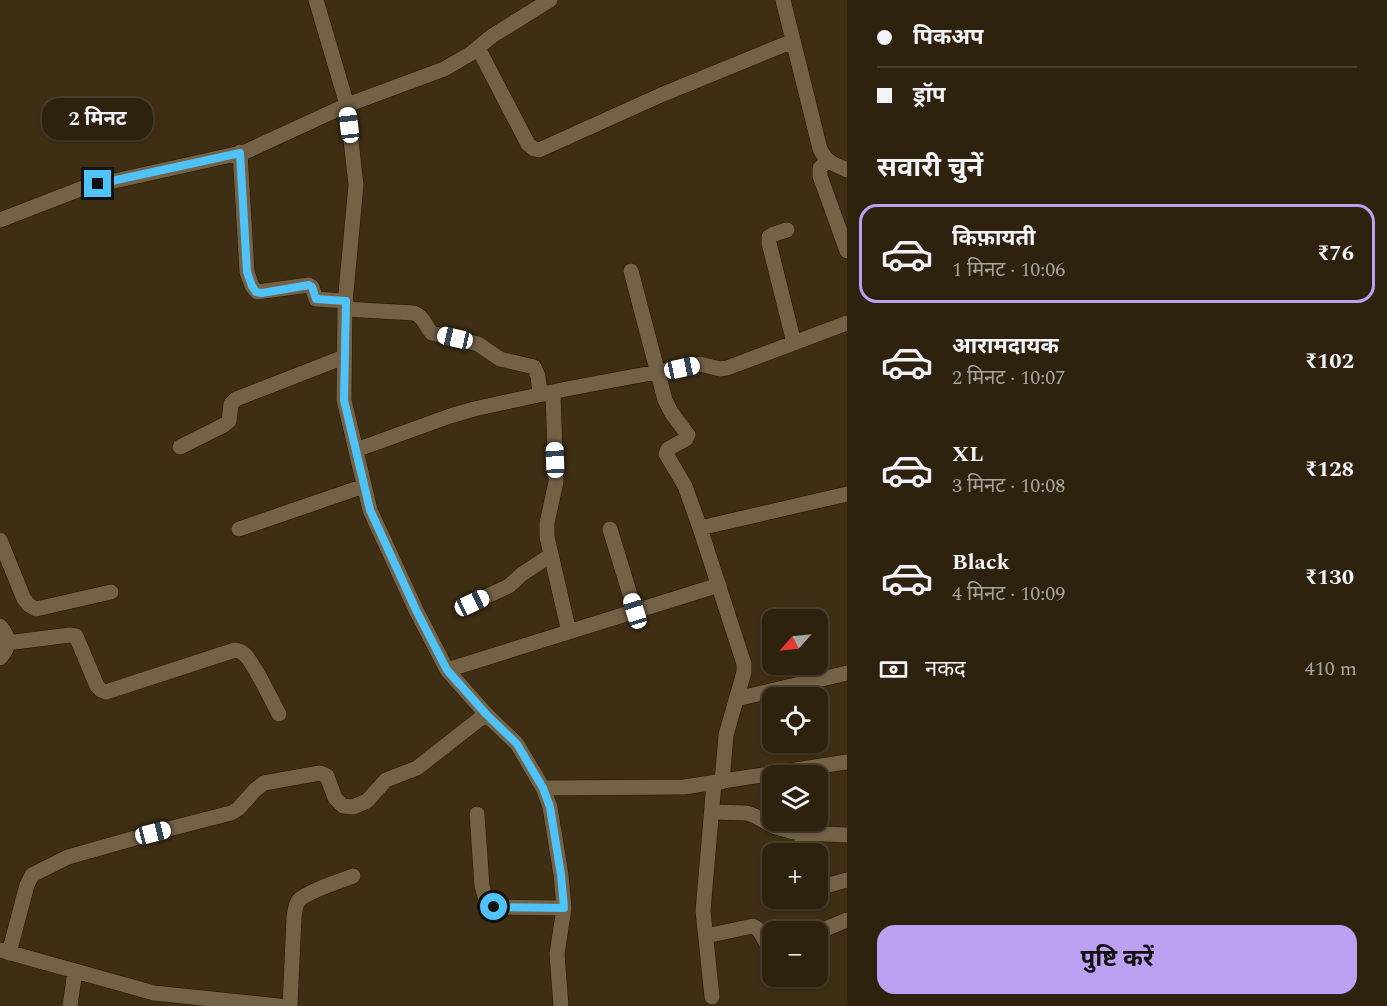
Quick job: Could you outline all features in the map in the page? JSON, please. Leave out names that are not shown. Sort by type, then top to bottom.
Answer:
[{"type":"street","points":[[316,0],[347,105],[356,185],[346,305],[344,400],[364,486],[370,510],[416,610],[447,670],[486,714],[517,744],[543,788],[550,807],[564,908],[557,954],[561,1006]]},
{"type":"street","points":[[0,220],[83,188],[245,152],[347,105],[444,69],[471,54],[492,36],[550,0]]},
{"type":"street","points":[[783,0],[820,149],[825,158],[847,170]]},
{"type":"street","points":[[478,48],[528,144],[539,150],[661,95],[793,41]]},
{"type":"street","points":[[240,153],[247,272],[256,292],[309,285],[316,299],[414,313],[420,315],[432,333],[478,344],[500,359],[534,367],[547,393],[556,482],[546,523],[568,632]]},
{"type":"street","points":[[828,160],[820,168],[820,176],[847,251]]},
{"type":"street","points":[[787,230],[769,237],[769,243],[794,343]]},
{"type":"street","points":[[631,271],[665,400],[688,435],[686,439],[668,449],[666,454],[685,486],[744,664],[744,672],[726,735],[712,812],[703,901],[712,997]]},
{"type":"street","points":[[356,450],[458,413],[547,393],[700,364],[720,369],[727,368],[847,323]]},
{"type":"street","points":[[180,447],[229,421],[231,404],[236,399],[344,357]]},
{"type":"street","points":[[239,529],[364,486]]},
{"type":"street","points":[[700,528],[847,495]]},
{"type":"street","points":[[610,529],[635,611]]},
{"type":"street","points":[[0,540],[24,599],[36,609],[111,592]]},
{"type":"street","points":[[472,603],[509,586],[522,574],[551,555]]},
{"type":"street","points":[[447,670],[719,585]]},
{"type":"street","points":[[0,626],[6,634],[7,643],[7,650],[0,658]]},
{"type":"street","points":[[7,643],[76,636],[96,686],[106,692],[235,650],[241,651],[246,654],[279,714]]},
{"type":"street","points":[[736,699],[847,673]]},
{"type":"street","points":[[279,1006],[154,993],[4,952],[32,875],[68,857],[231,813],[264,783],[320,773],[327,776],[335,798],[343,806],[352,807],[367,801],[386,780],[417,768],[428,761],[486,714]]},
{"type":"street","points":[[543,788],[684,787],[847,762]]},
{"type":"street","points":[[712,812],[747,813],[773,826],[801,833],[847,835]]},
{"type":"street","points":[[477,814],[482,886],[486,900],[494,907],[564,908]]},
{"type":"street","points":[[801,833],[802,843]]},
{"type":"street","points":[[290,1006],[294,918],[298,900],[353,876]]},
{"type":"street","points":[[828,885],[847,880]]},
{"type":"street","points":[[828,928],[847,920]]},
{"type":"street","points":[[706,936],[753,926],[762,935]]},
{"type":"street","points":[[70,1006],[75,971]]},
{"type":"route","points":[[98,184],[240,153],[247,272],[256,292],[309,285],[316,299],[346,301],[344,400],[370,510],[416,610],[447,670],[486,714],[517,744],[543,788],[550,807],[564,908],[494,907]]}]
